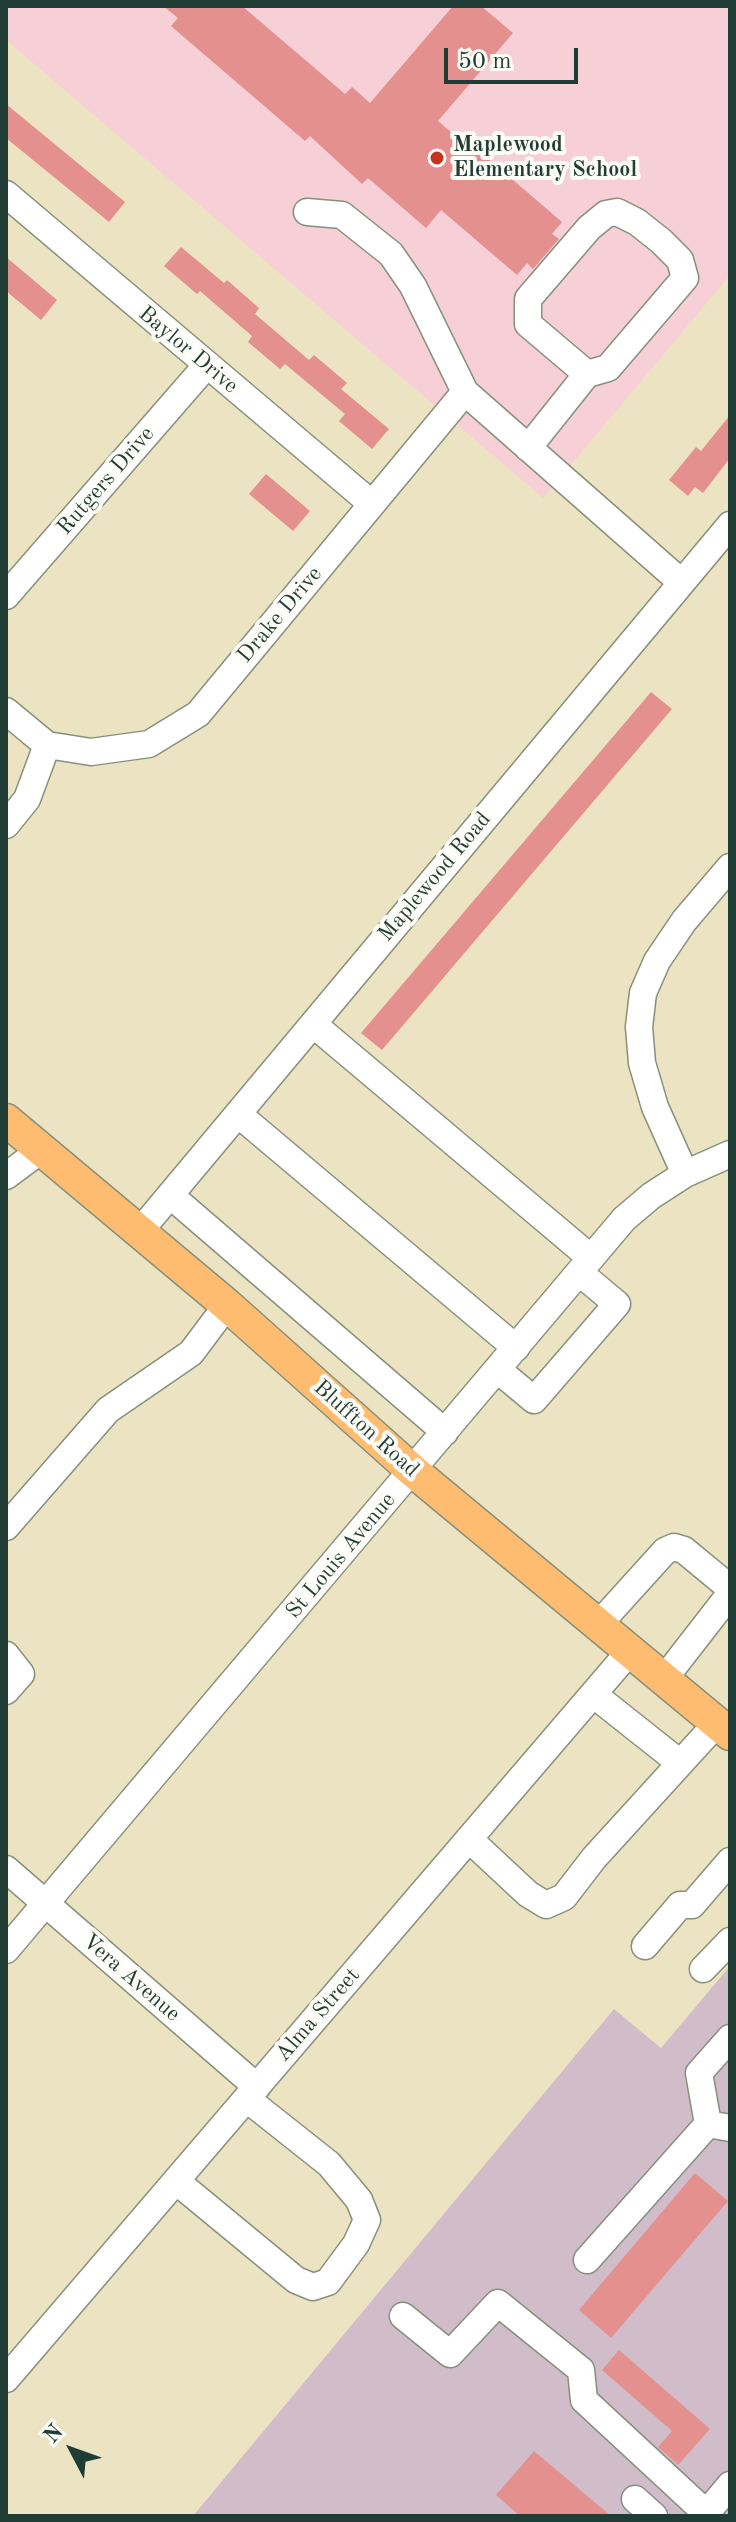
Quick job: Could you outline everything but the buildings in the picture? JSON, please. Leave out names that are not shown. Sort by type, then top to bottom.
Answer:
[{"type":"main road","name":"Bluffton Road","points":[[6,1120],[227,1305],[413,1471],[724,1729]]},
{"type":"street","name":"Baylor Drive","points":[[6,194],[372,504]]},
{"type":"street","points":[[307,212],[342,215],[391,254],[413,286],[465,392],[681,582]]},
{"type":"street","points":[[528,448],[587,374],[608,368],[685,278],[680,260],[661,241],[637,222],[617,212],[606,214],[589,228],[528,299],[528,324],[587,374]]},
{"type":"street","name":"Rutgers Drive","points":[[6,596],[206,366]]},
{"type":"street","name":"Drake Drive","points":[[47,745],[91,752],[149,744],[198,714],[465,392]]},
{"type":"street","name":"Maplewood Road","points":[[140,1231],[730,525]]},
{"type":"street","points":[[6,711],[47,745],[27,799],[6,825]]},
{"type":"street","points":[[685,1174],[655,1107],[642,1063],[639,1027],[643,993],[657,961],[684,921],[730,867]]},
{"type":"street","points":[[313,1024],[586,1266],[617,1304],[534,1400],[498,1370]]},
{"type":"street","points":[[238,1114],[516,1348]]},
{"type":"street","points":[[6,1176],[41,1150]]},
{"type":"street","name":"St Louis Avenue","points":[[6,1950],[624,1219],[651,1196],[685,1174],[730,1154]]},
{"type":"street","points":[[170,1195],[445,1432]]},
{"type":"street","points":[[6,1527],[108,1410],[191,1353],[227,1305]]},
{"type":"street","points":[[598,1625],[665,1551],[674,1547],[684,1550],[730,1591],[664,1679]]},
{"type":"street","name":"Alma Street","points":[[6,2379],[630,1651]]},
{"type":"street","points":[[6,1655],[21,1674],[6,1691]]},
{"type":"street","points":[[593,1694],[680,1763]]},
{"type":"street","points":[[469,1839],[528,1894],[546,1905],[564,1897],[594,1858],[680,1763],[724,1729]]},
{"type":"street","points":[[645,1946],[680,1905],[692,1905],[730,1861]]},
{"type":"street","name":"Vera Avenue","points":[[6,1869],[329,2164],[359,2200],[367,2220],[356,2244],[328,2282],[313,2287],[296,2280],[176,2181]]},
{"type":"street","points":[[703,1969],[730,1941]]},
{"type":"street","points":[[587,2260],[719,2126],[699,2073],[730,2038]]},
{"type":"street","points":[[403,2316],[450,2354],[498,2303],[581,2370],[584,2400],[705,2515],[730,2485]]},
{"type":"shaded area","name":"Maplewood Elementary School","points":[[6,6],[730,6],[730,275],[543,498],[6,40]]},
{"type":"shaded area","points":[[730,1966],[730,2516],[193,2516],[614,2009],[661,2048]]},
{"type":"place","name":"Maplewood Elementary School","points":[[437,158]]}]
